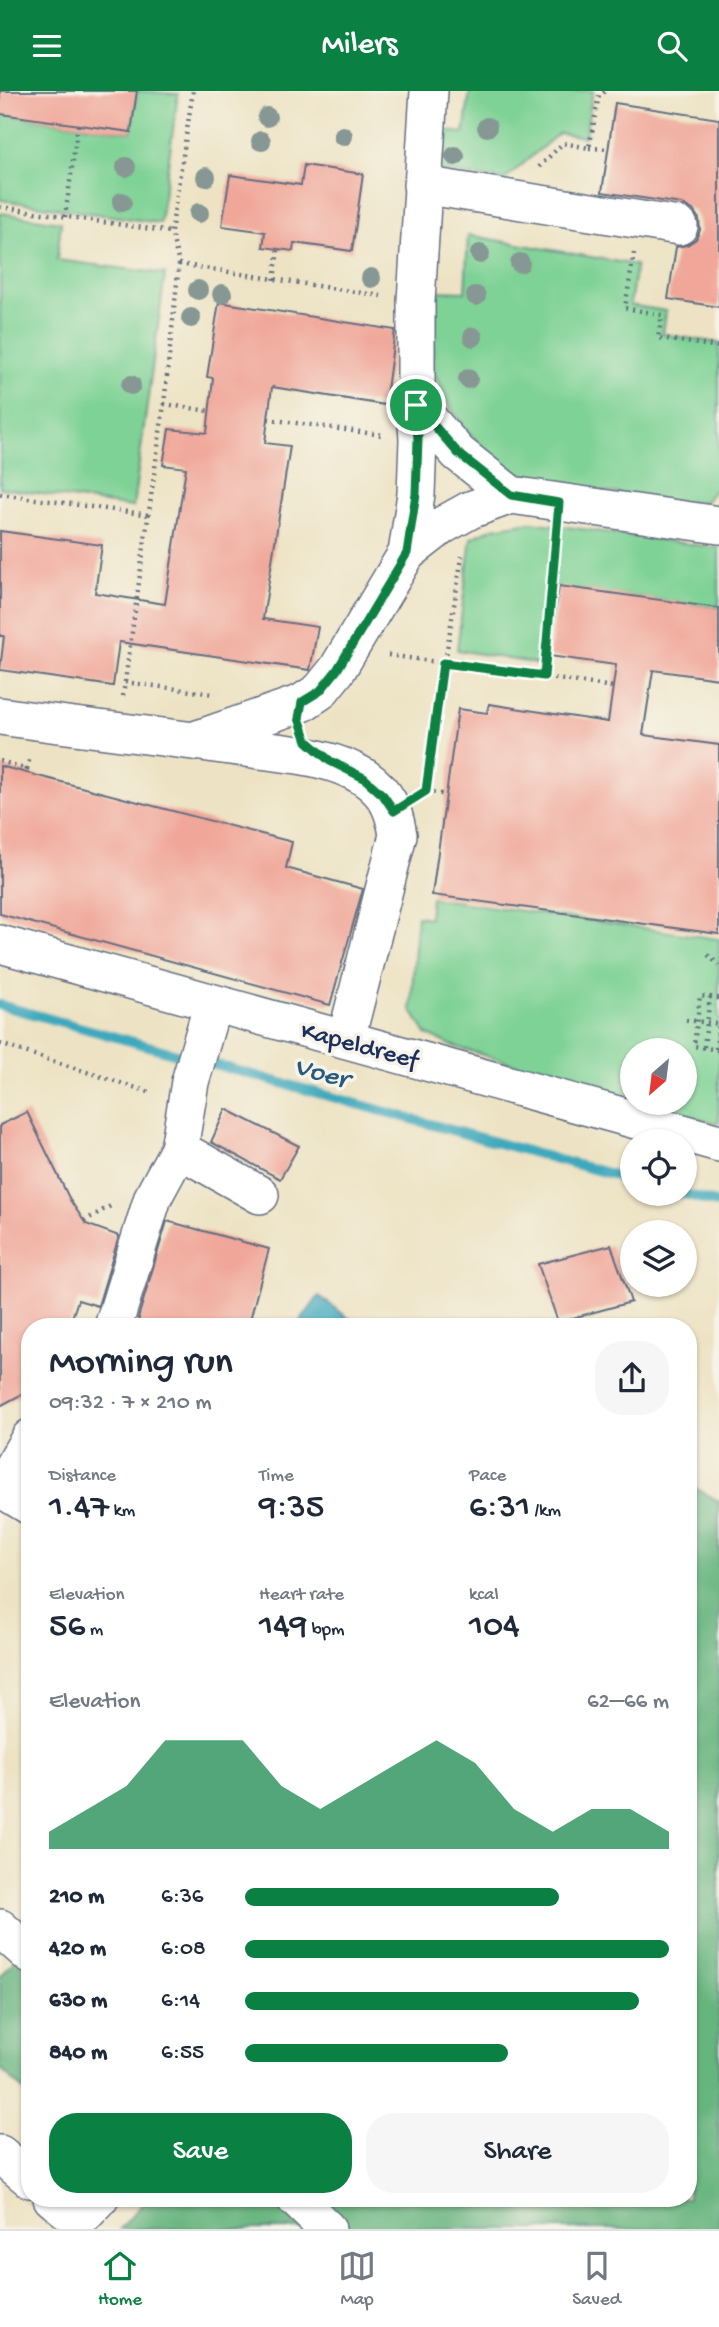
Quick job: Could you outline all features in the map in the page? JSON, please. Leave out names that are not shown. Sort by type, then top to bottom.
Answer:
[{"type":"street","points":[[194,740],[302,702],[320,691],[350,650],[407,553],[416,494],[416,301],[429,91]]},
{"type":"street","points":[[422,185],[679,226]]},
{"type":"street","points":[[417,423],[511,495],[719,525]]},
{"type":"street","points":[[407,553],[470,510],[511,495]]},
{"type":"street","points":[[302,702],[299,718],[307,741],[330,761],[364,778],[383,795],[394,811],[398,835],[346,1039]]},
{"type":"street","points":[[0,716],[194,740],[330,761]]},
{"type":"street","name":"Kapeldreef","points":[[0,944],[208,1020],[346,1039],[719,1143]]},
{"type":"street","points":[[116,1318],[153,1196],[179,1149],[188,1093],[208,1020]]},
{"type":"street","points":[[179,1149],[260,1195]]},
{"type":"street","points":[[21,1453],[0,1488],[21,1501]]},
{"type":"street","points":[[1,1930],[21,1947]]},
{"type":"street","points":[[0,2154],[21,2172]]},
{"type":"street","points":[[63,2207],[79,2220],[91,2207]]},
{"type":"street","points":[[304,2207],[327,2229]]},
{"type":"path","points":[[127,673],[164,404],[179,264],[171,232],[193,91]]},
{"type":"path","points":[[589,148],[599,95],[605,91]]},
{"type":"path","points":[[65,217],[78,125]]},
{"type":"path","points":[[506,199],[563,143],[608,149]]},
{"type":"path","points":[[0,207],[171,232]]},
{"type":"path","points":[[639,219],[625,309],[662,315],[658,338],[719,347]]},
{"type":"path","points":[[274,280],[278,249]]},
{"type":"path","points":[[179,264],[416,301]]},
{"type":"path","points":[[164,404],[209,411]]},
{"type":"path","points":[[268,419],[417,423]]},
{"type":"path","points":[[0,494],[149,515]]},
{"type":"path","points":[[544,676],[559,503]]},
{"type":"path","points":[[426,791],[443,663],[470,510]]},
{"type":"path","points":[[350,650],[613,687]]},
{"type":"path","points":[[0,761],[27,769],[26,772]]},
{"type":"path","points":[[394,811],[426,791],[446,795]]},
{"type":"path","points":[[708,955],[719,965]]},
{"type":"path","points":[[685,1020],[697,1021],[707,1023],[719,1024],[718,1049],[694,1046],[697,1021],[700,996],[719,998]]},
{"type":"path","points":[[704,1047],[710,997]]},
{"type":"path","points":[[0,1044],[188,1093]]},
{"type":"green space","points":[[137,91],[178,94],[160,223],[0,200],[1,114],[131,132]]},
{"type":"green space","points":[[470,91],[593,91],[585,137],[559,133],[504,180],[433,170],[439,130],[464,133]]},
{"type":"green space","points":[[0,213],[61,222],[57,260],[165,274],[133,507],[0,488]]},
{"type":"green space","points":[[468,235],[636,265],[630,305],[666,311],[663,334],[719,343],[719,480],[706,501],[687,503],[539,483],[499,463],[468,432],[447,403],[432,367],[438,291],[465,292]]},
{"type":"green space","points":[[531,522],[719,548],[719,608],[553,586],[537,664],[457,650],[471,538],[493,528]]},
{"type":"green space","points":[[431,898],[719,939],[719,1124],[686,1115],[697,1115],[697,1038],[620,1038],[620,1095],[453,1046],[426,1034],[411,1009],[417,916],[429,918]]},
{"type":"green space","points":[[697,1489],[719,1501],[719,2229],[120,2229],[140,2207],[697,2207]]},
{"type":"green space","points":[[21,1952],[21,2088],[0,2069],[0,1977]]},
{"type":"water","points":[[319,1296],[348,1318],[303,1318]]},
{"type":"building","points":[[0,91],[137,91],[131,132],[0,114]]},
{"type":"building","points":[[615,103],[719,119],[719,307],[668,299],[676,247],[687,245],[696,239],[700,230],[699,219],[693,210],[682,204],[602,192]]},
{"type":"building","points":[[304,165],[363,174],[352,251],[294,243],[293,251],[263,247],[265,232],[222,226],[230,175],[301,185]]},
{"type":"building","points":[[219,302],[395,330],[385,405],[272,387],[265,443],[290,446],[263,619],[318,627],[310,670],[119,642],[113,686],[0,670],[4,636],[0,636],[0,531],[102,545],[95,593],[165,604],[186,468],[163,465],[169,429],[207,433],[213,378],[207,377]]},
{"type":"building","points":[[559,586],[719,608],[719,679],[653,670],[643,735],[719,745],[719,934],[432,895],[458,709],[487,713],[489,704],[608,722],[616,665],[549,656]]},
{"type":"building","points":[[0,766],[292,842],[286,868],[363,889],[330,1005],[0,914]]},
{"type":"building","points":[[226,1109],[299,1146],[280,1179],[211,1142]]},
{"type":"building","points":[[27,1112],[70,1200],[86,1224],[119,1236],[98,1306],[78,1300],[72,1318],[21,1318],[21,1395],[0,1406],[0,1125]]},
{"type":"building","points":[[167,1221],[269,1249],[250,1318],[138,1318]]},
{"type":"building","points":[[611,1245],[620,1271],[620,1297],[629,1297],[631,1302],[573,1318],[557,1318],[538,1264]]},
{"type":"waterway","name":"Voer","points":[[0,1005],[620,1177]]},
{"type":"waterway","name":"Voer","points":[[697,1197],[719,1204]]},
{"type":"route","points":[[416,405],[458,453],[511,495],[559,503],[544,676],[443,663],[426,791],[394,811],[383,795],[364,778],[330,761],[307,741],[299,718],[302,702],[320,691],[337,670],[407,553],[416,494],[416,405]]}]
